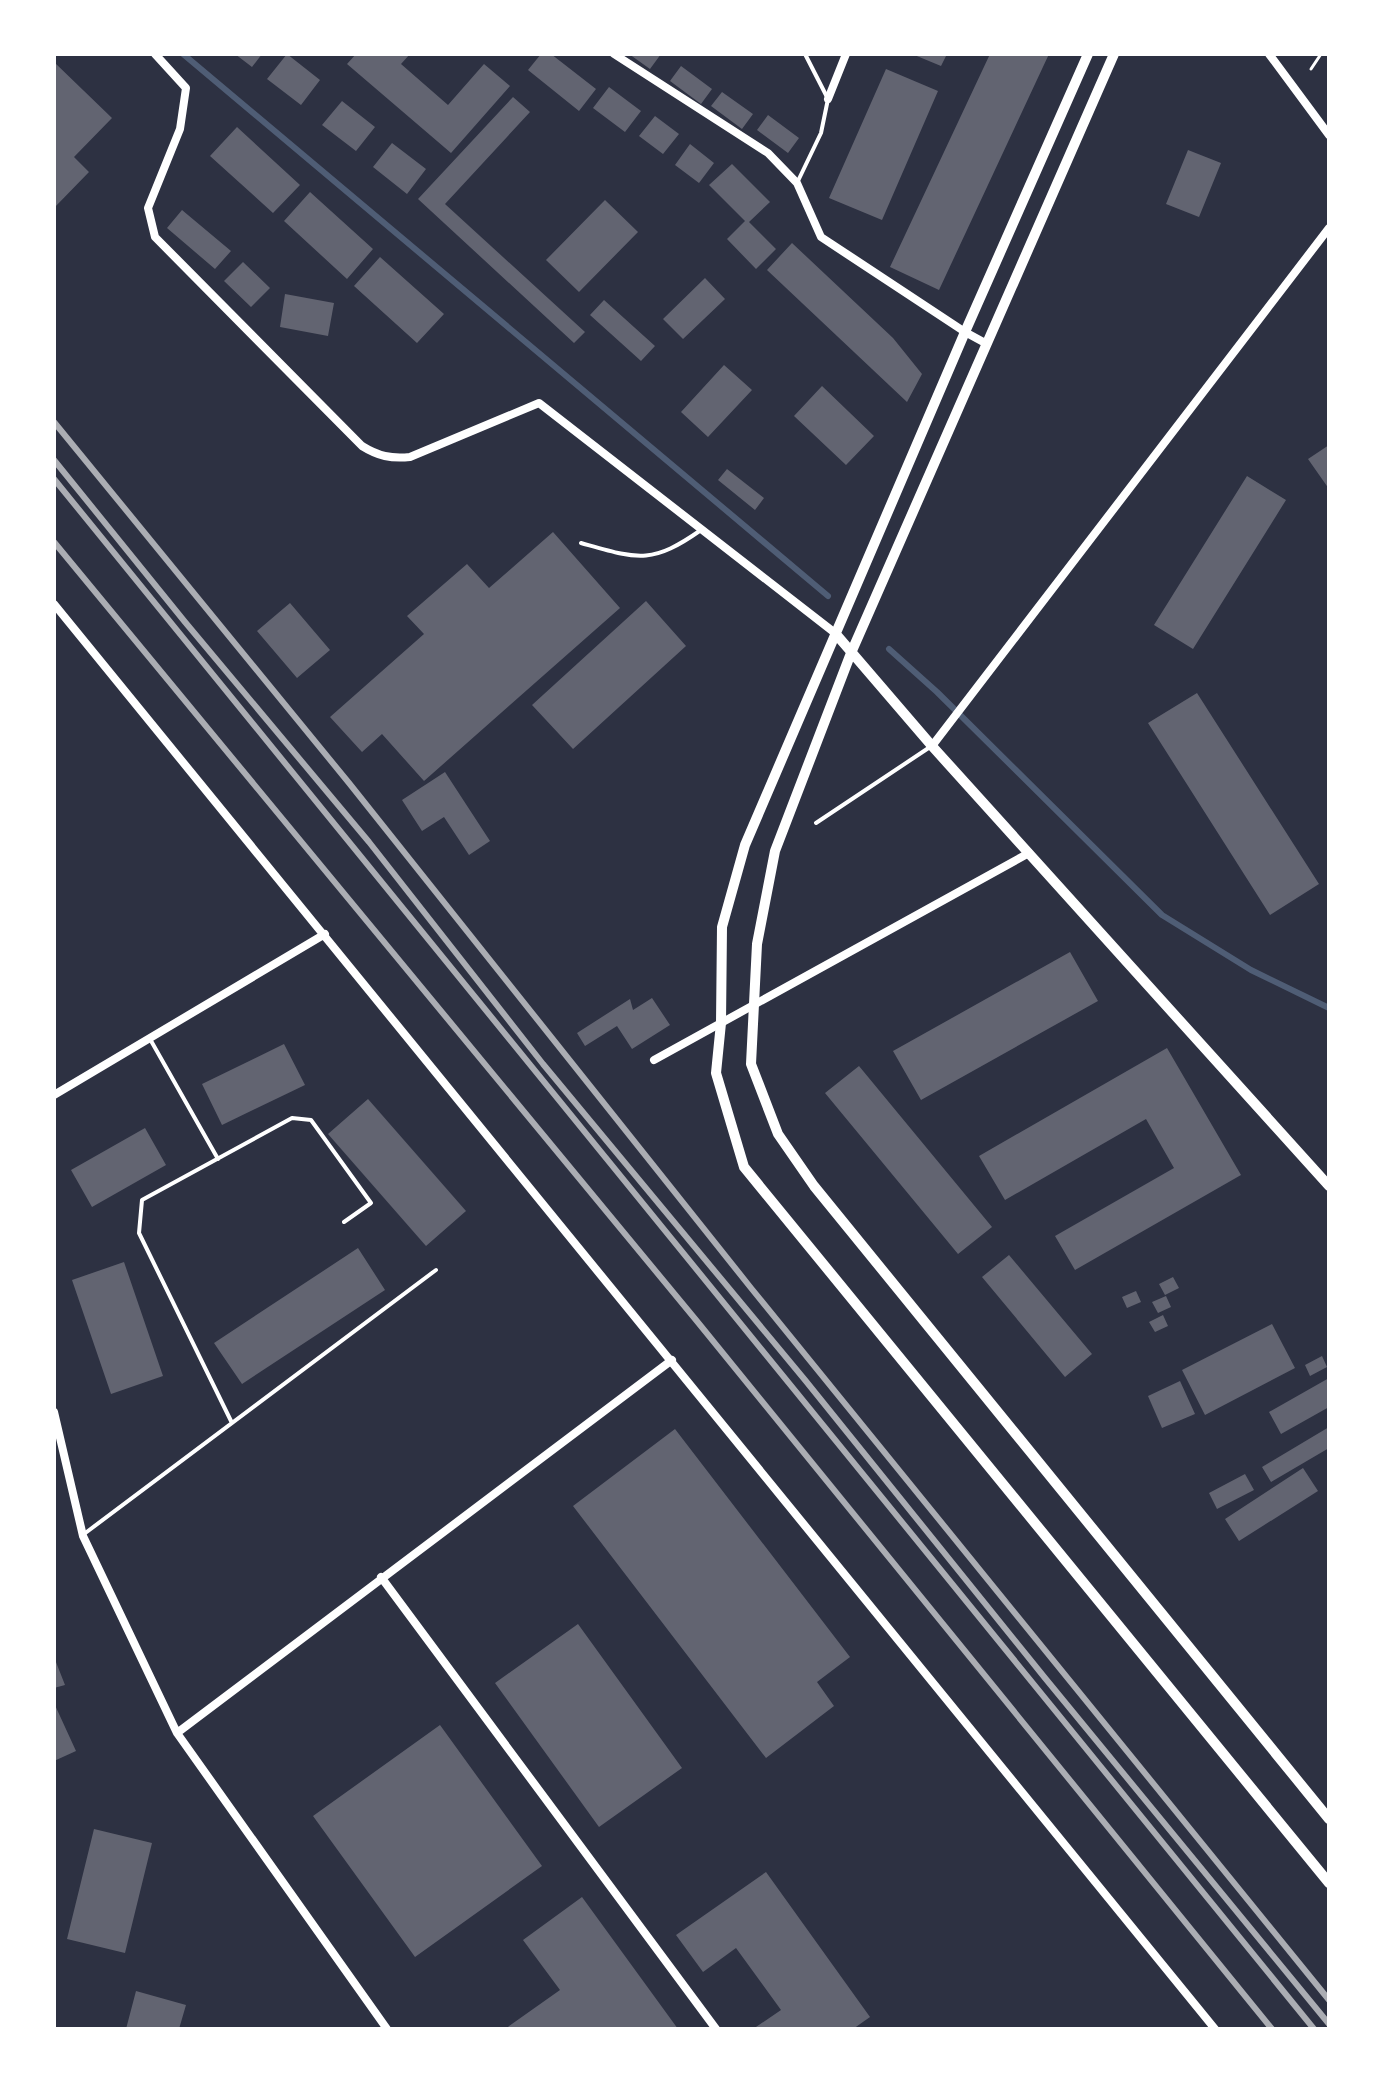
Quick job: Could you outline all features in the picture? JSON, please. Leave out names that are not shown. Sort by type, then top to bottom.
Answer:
[{"type":"street","points":[[155,54],[186,88],[180,129],[148,208],[155,237],[362,446],[376,455],[393,459],[410,457],[539,403],[835,633],[932,746],[1329,1186]]},
{"type":"street","points":[[614,54],[768,153],[797,183],[821,237],[987,344]]},
{"type":"street","points":[[828,99],[846,54]]},
{"type":"street","points":[[1088,54],[745,845],[722,927],[721,1023],[716,1073],[744,1167],[1329,1883]]},
{"type":"street","points":[[1114,54],[851,653],[775,851],[757,944],[751,1064],[778,1134],[814,1186],[1329,1819]]},
{"type":"street","points":[[1269,54],[1329,135]]},
{"type":"street","points":[[932,746],[1329,228]]},
{"type":"street","points":[[54,604],[1215,2029]]},
{"type":"street","points":[[654,1060],[1029,853]]},
{"type":"street","points":[[54,1095],[325,934]]},
{"type":"street","points":[[177,1733],[672,1360]]},
{"type":"street","points":[[54,1412],[83,1536],[177,1733],[387,2029]]},
{"type":"street","points":[[381,1577],[716,2029]]},
{"type":"lane","points":[[797,183],[821,133],[828,99],[805,54]]},
{"type":"lane","points":[[581,543],[633,558],[672,551],[701,530]]},
{"type":"lane","points":[[816,823],[932,746]]},
{"type":"lane","points":[[149,1038],[218,1159]]},
{"type":"lane","points":[[232,1423],[139,1233],[142,1200],[292,1118],[311,1120],[371,1203],[344,1222]]},
{"type":"lane","points":[[83,1536],[436,1270]]},
{"type":"path","points":[[1311,69],[1321,54]]},
{"type":"building","points":[[235,54],[262,54],[252,67]]},
{"type":"building","points":[[287,54],[320,80],[301,105],[267,79]]},
{"type":"building","points":[[356,54],[410,54],[401,64],[448,105],[484,64],[510,86],[451,153],[347,64]]},
{"type":"building","points":[[541,54],[551,54],[596,89],[579,111],[528,70]]},
{"type":"building","points":[[629,54],[661,54],[650,69]]},
{"type":"building","points":[[912,54],[947,54],[941,66]]},
{"type":"building","points":[[990,54],[1049,54],[939,290],[890,267]]},
{"type":"building","points":[[54,62],[112,118],[74,157],[89,172],[54,208]]},
{"type":"building","points":[[681,66],[712,89],[701,104],[670,81]]},
{"type":"building","points":[[886,69],[938,91],[882,220],[829,198]]},
{"type":"building","points":[[609,87],[641,111],[625,132],[593,108]]},
{"type":"building","points":[[722,92],[753,114],[742,129],[711,106]]},
{"type":"building","points":[[513,97],[530,112],[445,204],[585,332],[574,343],[418,199]]},
{"type":"building","points":[[342,101],[375,127],[356,151],[322,125]]},
{"type":"building","points":[[768,115],[799,138],[788,153],[757,130]]},
{"type":"building","points":[[655,116],[679,134],[663,154],[639,136]]},
{"type":"building","points":[[237,127],[300,185],[273,213],[210,156]]},
{"type":"building","points":[[392,143],[426,169],[407,194],[373,167]]},
{"type":"building","points":[[690,144],[714,163],[699,183],[675,165]]},
{"type":"building","points":[[1188,150],[1221,163],[1199,217],[1166,204]]},
{"type":"building","points":[[732,164],[770,202],[749,222],[776,249],[756,269],[727,239],[745,221],[709,185]]},
{"type":"building","points":[[310,192],[373,249],[347,279],[284,221]]},
{"type":"building","points":[[605,200],[638,232],[579,292],[546,260]]},
{"type":"building","points":[[182,210],[231,251],[215,269],[167,228]]},
{"type":"building","points":[[792,243],[893,338],[922,374],[907,402],[767,270]]},
{"type":"building","points":[[380,257],[444,314],[417,343],[354,286]]},
{"type":"building","points":[[243,262],[270,288],[251,307],[224,281]]},
{"type":"building","points":[[705,278],[725,299],[683,339],[663,319]]},
{"type":"building","points":[[285,294],[334,303],[328,336],[280,327]]},
{"type":"building","points":[[604,300],[655,346],[641,361],[590,315]]},
{"type":"building","points":[[724,365],[752,390],[708,437],[681,412]]},
{"type":"building","points":[[822,386],[874,436],[846,465],[794,416]]},
{"type":"building","points":[[1329,445],[1329,489],[1308,459]]},
{"type":"building","points":[[727,469],[764,498],[755,510],[718,480]]},
{"type":"building","points":[[1247,476],[1286,500],[1193,649],[1154,625]]},
{"type":"building","points":[[553,532],[620,608],[424,781],[382,734],[362,752],[330,717],[424,634],[407,616],[467,564],[489,588]]},
{"type":"building","points":[[646,601],[686,646],[573,749],[532,705]]},
{"type":"building","points":[[290,603],[330,650],[297,678],[257,631]]},
{"type":"building","points":[[1197,693],[1319,884],[1270,915],[1148,723]]},
{"type":"building","points":[[445,772],[490,841],[469,855],[444,817],[422,831],[402,800]]},
{"type":"building","points":[[1070,952],[1098,1001],[921,1100],[893,1051]]},
{"type":"building","points":[[652,998],[670,1025],[632,1049],[617,1026],[585,1046],[577,1033],[630,999],[633,1010]]},
{"type":"building","points":[[284,1044],[305,1085],[222,1125],[202,1084]]},
{"type":"building","points":[[1167,1048],[1241,1175],[1075,1270],[1055,1236],[1174,1168],[1146,1119],[1005,1200],[979,1156]]},
{"type":"building","points":[[859,1066],[992,1227],[958,1254],[825,1093]]},
{"type":"building","points":[[368,1099],[466,1211],[426,1246],[328,1134]]},
{"type":"building","points":[[145,1128],[166,1165],[92,1207],[71,1170]]},
{"type":"building","points":[[358,1248],[385,1290],[242,1384],[214,1343]]},
{"type":"building","points":[[1009,1255],[1092,1354],[1065,1377],[982,1277]]},
{"type":"building","points":[[124,1262],[163,1376],[111,1394],[72,1280]]},
{"type":"building","points":[[1173,1277],[1179,1288],[1165,1295],[1159,1284]]},
{"type":"building","points":[[1136,1291],[1141,1302],[1127,1308],[1122,1297]]},
{"type":"building","points":[[1166,1296],[1171,1307],[1158,1313],[1152,1302]]},
{"type":"building","points":[[1163,1315],[1168,1326],[1155,1332],[1149,1322]]},
{"type":"building","points":[[1272,1324],[1295,1368],[1205,1415],[1182,1370]]},
{"type":"building","points":[[1322,1356],[1327,1367],[1310,1376],[1305,1365]]},
{"type":"building","points":[[1329,1378],[1329,1407],[1281,1434],[1269,1412]]},
{"type":"building","points":[[1180,1381],[1195,1414],[1162,1428],[1148,1396]]},
{"type":"building","points":[[1329,1427],[1329,1448],[1271,1482],[1262,1467]]},
{"type":"building","points":[[675,1429],[850,1657],[817,1682],[834,1706],[766,1758],[573,1506]]},
{"type":"building","points":[[1303,1468],[1318,1491],[1239,1541],[1225,1519]]},
{"type":"building","points":[[1245,1474],[1254,1490],[1217,1509],[1209,1493]]},
{"type":"building","points":[[578,1624],[682,1768],[599,1827],[495,1683]]},
{"type":"building","points":[[54,1657],[65,1685],[54,1688]]},
{"type":"building","points":[[54,1703],[76,1751],[54,1761]]},
{"type":"building","points":[[440,1725],[542,1866],[415,1957],[313,1816]]},
{"type":"building","points":[[94,1829],[152,1843],[125,1953],[67,1939]]},
{"type":"building","points":[[766,1872],[870,2017],[853,2029],[753,2029],[781,2010],[736,1948],[703,1972],[676,1935]]},
{"type":"building","points":[[582,1897],[678,2029],[505,2029],[560,1990],[523,1940]]},
{"type":"building","points":[[136,1991],[186,2005],[179,2029],[126,2029]]},
{"type":"waterway","points":[[183,54],[828,596]]},
{"type":"waterway","points":[[889,649],[937,692],[1162,915],[1251,970],[1329,1008]]},
{"type":"railway","points":[[54,422],[349,783],[751,1288],[1329,2000]]},
{"type":"railway","points":[[54,460],[369,842],[543,1064],[805,1380],[1329,2024]]},
{"type":"railway","points":[[54,479],[1314,2029]]},
{"type":"railway","points":[[54,542],[696,1320],[1272,2029]]}]
